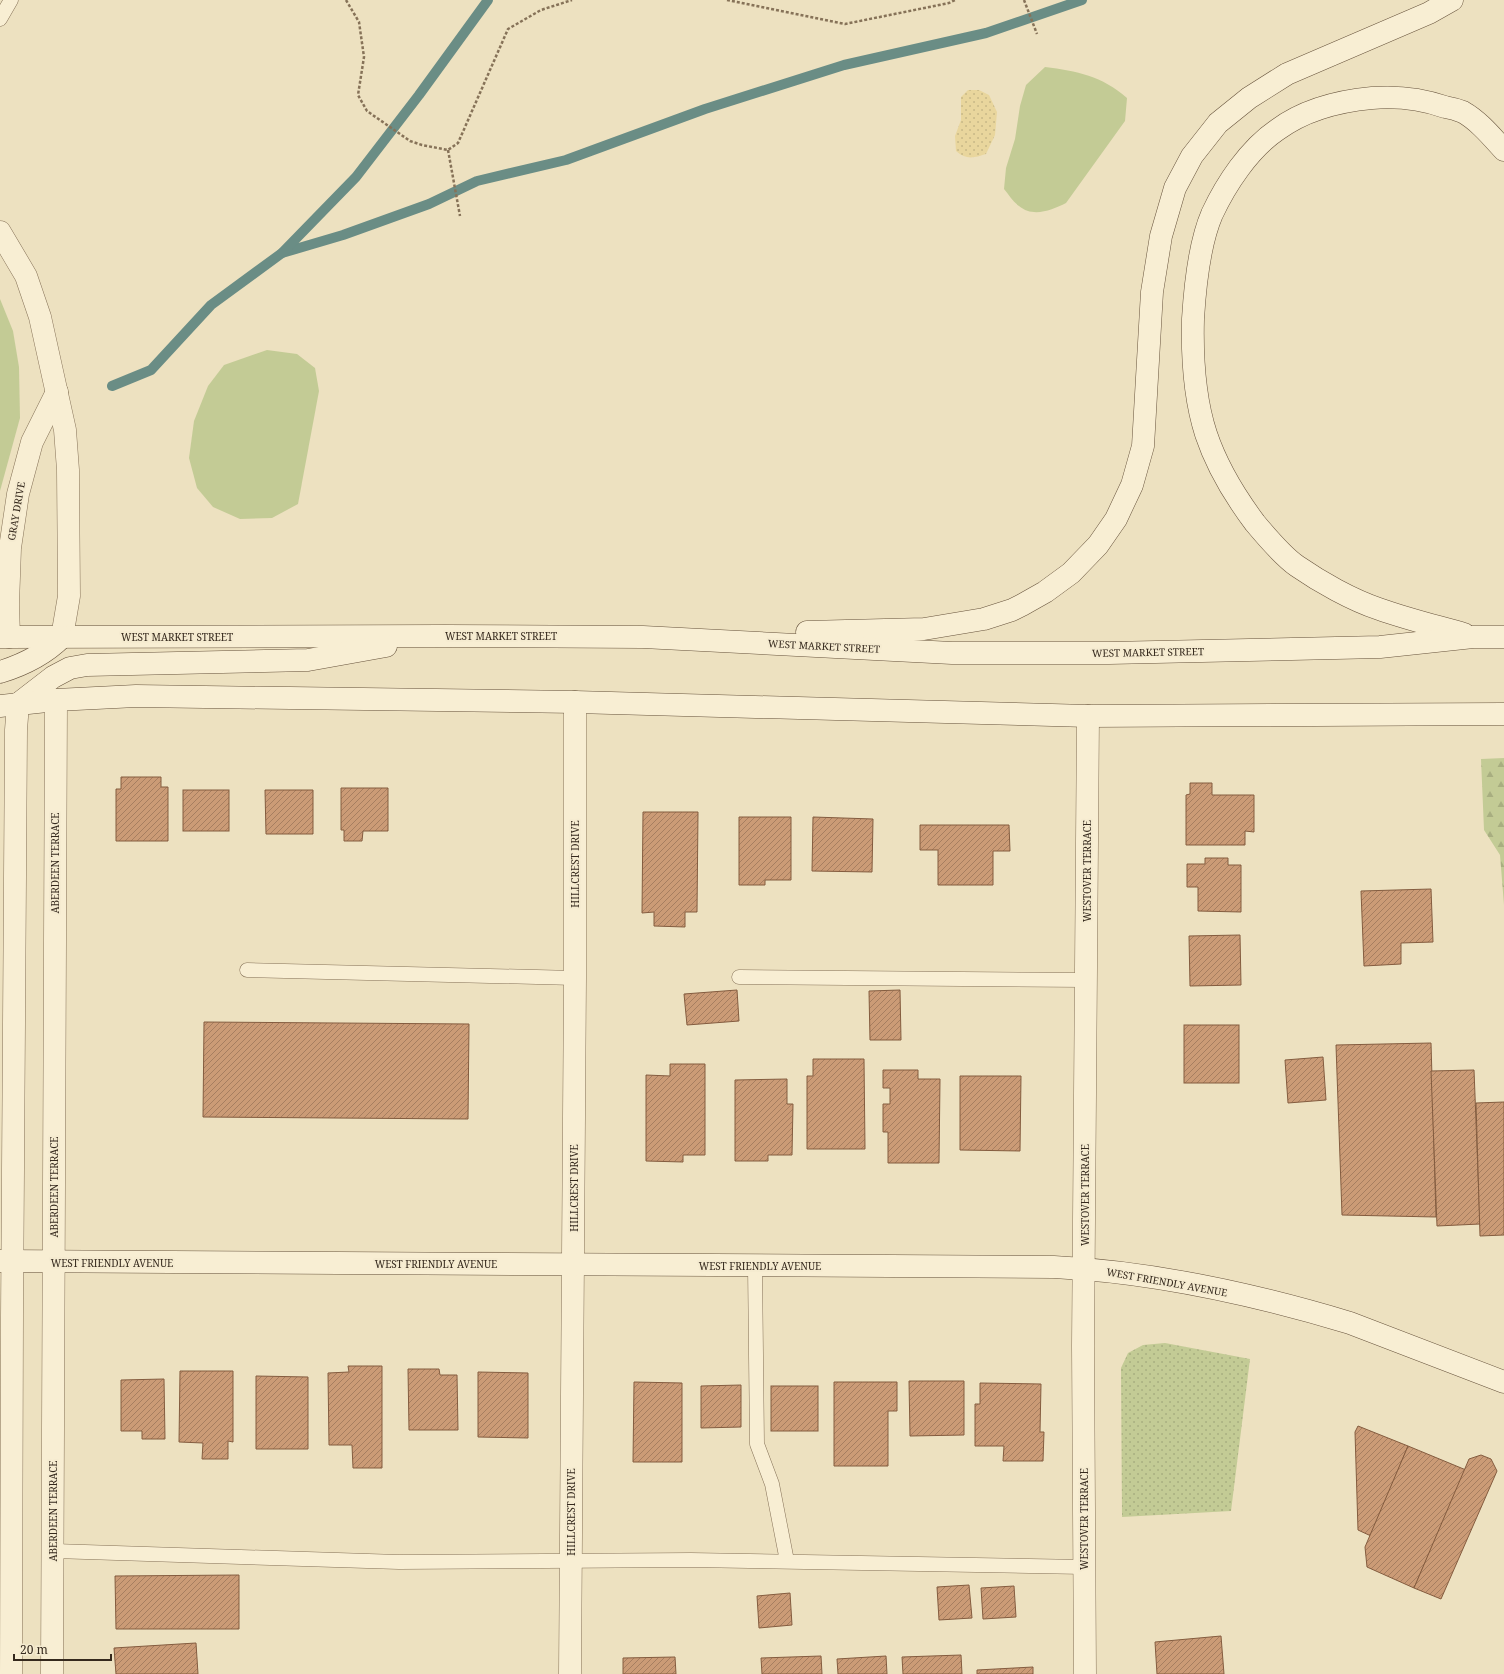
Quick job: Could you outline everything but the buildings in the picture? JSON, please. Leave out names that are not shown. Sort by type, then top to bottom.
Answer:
[{"type":"main road","points":[[643,637],[924,629],[984,619],[1012,610],[1045,592],[1071,573],[1098,545],[1116,519],[1132,485],[1143,446],[1152,292],[1162,236],[1175,188],[1192,156],[1218,123],[1249,98],[1287,74],[1429,13],[1452,0]]},
{"type":"main road","points":[[1473,637],[1377,609],[1340,592],[1295,565],[1262,531],[1238,500],[1220,468],[1206,433],[1196,394],[1192,342],[1194,291],[1201,252],[1212,216],[1226,187],[1248,156],[1276,130],[1306,114],[1347,100],[1386,97],[1426,100],[1463,112],[1487,131],[1504,150]]},
{"type":"main road","points":[[0,232],[26,276],[40,317],[65,430],[68,470],[69,596],[62,637],[53,646],[40,655],[27,662],[0,672]]},
{"type":"main road","name":"GRAY DRIVE","points":[[5,637],[10,548],[18,494],[32,442],[57,392]]},
{"type":"main road","points":[[9,705],[70,668],[87,665],[308,660],[445,636]]},
{"type":"main road","name":"WEST MARKET STREET","points":[[5,637],[643,637],[952,652],[1109,653],[1380,647],[1473,637],[1504,637]]},
{"type":"main road","points":[[9,705],[56,700],[136,696],[575,702],[1088,716],[1504,714]]},
{"type":"main road","points":[[1460,714],[1504,698]]},
{"type":"main road","name":"ABERDEEN TERRACE","points":[[52,1674],[54,1551],[56,700]]},
{"type":"main road","name":"HILLCREST DRIVE","points":[[570,1674],[575,978],[575,702]]},
{"type":"main road","points":[[9,705],[16,730],[6,1261],[11,1674]]},
{"type":"main road","name":"WESTOVER TERRACE","points":[[1085,1674],[1083,1346],[1088,716]]},
{"type":"main road","name":"WEST FRIENDLY AVENUE","points":[[6,1261],[1054,1267],[1084,1269],[1135,1274],[1242,1294],[1329,1317],[1350,1323],[1504,1382]]},
{"type":"lane","points":[[0,19],[11,0]]},
{"type":"lane","points":[[247,970],[575,978]]},
{"type":"lane","points":[[739,977],[1086,980]]},
{"type":"lane","points":[[755,1266],[756,1444],[772,1484],[787,1561]]},
{"type":"lane","points":[[54,1551],[399,1562],[787,1561],[1084,1567]]},
{"type":"path","points":[[346,0],[359,22],[364,58],[358,95],[367,111],[410,141],[448,150],[458,143],[508,29],[541,10],[572,0]]},
{"type":"path","points":[[727,0],[845,24],[949,3],[955,0]]},
{"type":"path","points":[[1024,0],[1037,34]]},
{"type":"path","points":[[448,150],[460,216]]},
{"type":"green space","points":[[1045,67],[1068,70],[1089,76],[1108,84],[1127,98],[1125,121],[1066,203],[1042,212],[1030,212],[1019,206],[1004,189],[1006,168],[1015,139],[1020,106],[1026,85]]},
{"type":"green space","points":[[0,299],[13,331],[19,367],[20,418],[0,491]]},
{"type":"green space","points":[[267,350],[297,354],[315,368],[319,391],[298,504],[272,518],[240,519],[213,507],[197,488],[189,458],[194,421],[208,386],[224,365]]},
{"type":"green space","points":[[1504,758],[1504,905],[1500,855],[1484,830],[1481,759]]},
{"type":"green space","points":[[1165,1343],[1250,1359],[1231,1511],[1122,1517],[1121,1368],[1128,1353],[1143,1345]]},
{"type":"sand","points":[[968,90],[979,90],[989,95],[997,112],[995,135],[986,154],[974,157],[963,156],[956,151],[955,136],[961,120],[961,97]]},
{"type":"waterway","points":[[112,386],[151,370],[211,305],[282,253],[356,177],[419,95],[488,0]]},
{"type":"waterway","points":[[282,253],[343,235],[429,204],[477,181],[566,160],[705,109],[844,65],[986,33],[1082,0]]}]
